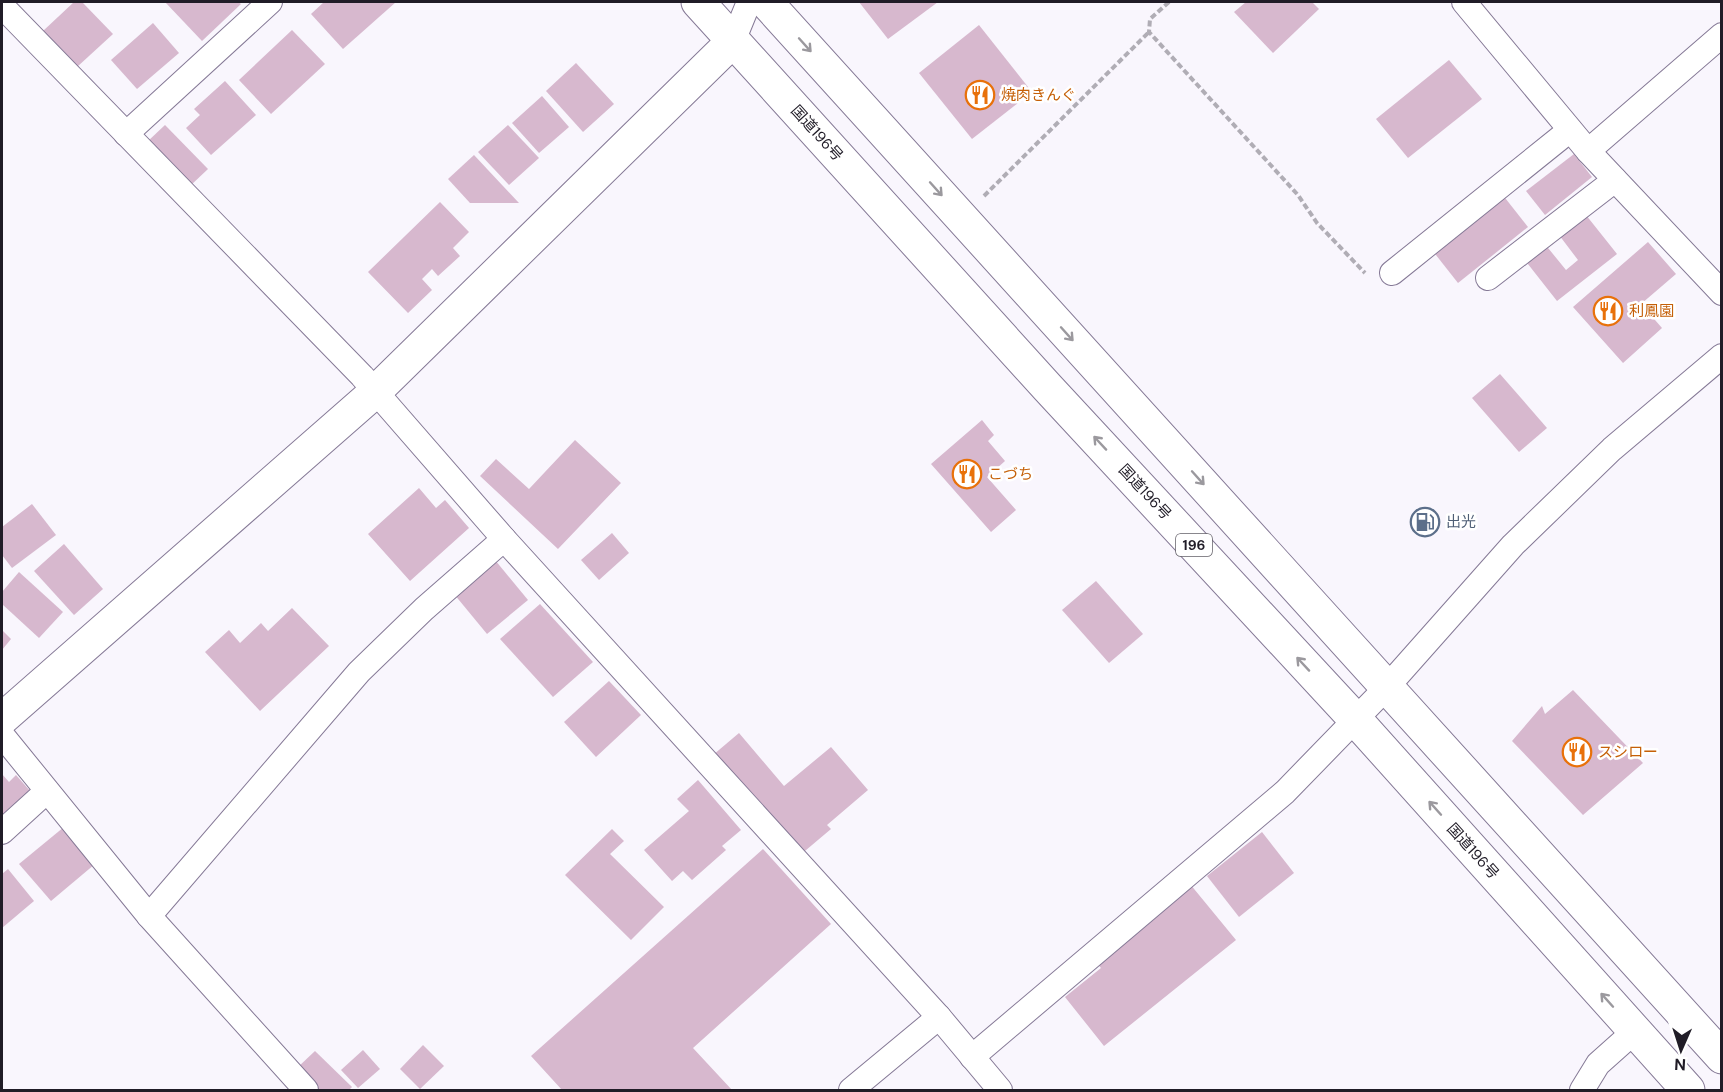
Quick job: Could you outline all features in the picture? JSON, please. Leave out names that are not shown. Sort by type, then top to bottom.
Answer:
[{"type":"highway","name":"国道196号","points":[[698,2],[1056,396],[1355,719],[1688,1090]]},
{"type":"highway","points":[[766,2],[1722,1057]]},
{"type":"street","points":[[2,719],[375,392],[733,40],[749,2]]},
{"type":"street","points":[[1464,2],[1588,151],[1722,293]]},
{"type":"street","points":[[126,134],[263,4]]},
{"type":"street","points":[[2,6],[375,392],[504,539],[939,1017],[1000,1090]]},
{"type":"street","points":[[1588,151],[1722,35]]},
{"type":"street","points":[[1392,273],[1570,130]]},
{"type":"street","points":[[1488,278],[1615,180]]},
{"type":"street","points":[[972,1057],[1285,792],[1387,687],[1513,545],[1612,449],[1722,356]]},
{"type":"street","points":[[149,916],[359,672],[424,609],[504,539]]},
{"type":"street","points":[[2,735],[149,916],[306,1090]]},
{"type":"street","points":[[2,831],[47,791]]},
{"type":"street","points":[[851,1090],[939,1017]]},
{"type":"street","points":[[1582,1090],[1598,1064],[1635,1031]]},
{"type":"path","points":[[962,218],[1149,32],[1150,19],[1169,2]]},
{"type":"path","points":[[1149,32],[1298,195],[1317,224],[1364,272],[1378,276],[1392,273]]},
{"type":"building","points":[[74,2],[82,2],[113,34],[77,67],[43,31]]},
{"type":"building","points":[[165,2],[238,2],[241,4],[202,41]]},
{"type":"building","points":[[324,2],[396,2],[343,49],[311,14]]},
{"type":"building","points":[[859,2],[938,2],[888,39]]},
{"type":"building","points":[[1246,2],[1312,2],[1319,9],[1273,53],[1234,12]]},
{"type":"building","points":[[153,23],[179,53],[137,89],[111,60]]},
{"type":"building","points":[[979,25],[1032,92],[972,139],[919,73]]},
{"type":"building","points":[[292,30],[325,64],[271,114],[239,80]]},
{"type":"building","points":[[1449,60],[1482,99],[1408,158],[1376,119]]},
{"type":"building","points":[[576,63],[614,104],[583,132],[546,91]]},
{"type":"building","points":[[225,81],[256,115],[211,155],[186,128],[200,115],[194,109]]},
{"type":"building","points":[[542,96],[569,127],[539,153],[512,123]]},
{"type":"building","points":[[165,125],[208,169],[190,186],[147,142]]},
{"type":"building","points":[[508,125],[539,158],[509,185],[478,152]]},
{"type":"building","points":[[1574,154],[1592,177],[1545,215],[1526,191]]},
{"type":"building","points":[[474,155],[519,203],[470,203],[448,179]]},
{"type":"building","points":[[1502,194],[1528,227],[1458,283],[1432,250]]},
{"type":"building","points":[[440,202],[469,232],[453,248],[460,256],[438,276],[432,269],[422,279],[432,290],[408,313],[368,272]]},
{"type":"building","points":[[1582,210],[1617,254],[1557,301],[1524,259],[1544,243],[1566,270],[1578,260],[1556,231]]},
{"type":"building","points":[[1648,242],[1676,274],[1641,304],[1662,328],[1623,363],[1573,307]]},
{"type":"building","points":[[1500,374],[1547,428],[1519,452],[1472,398]]},
{"type":"building","points":[[982,420],[994,435],[988,441],[1005,461],[987,477],[1016,510],[991,532],[931,464]]},
{"type":"building","points":[[575,440],[621,483],[558,549],[480,476],[496,459],[529,489]]},
{"type":"building","points":[[419,488],[436,508],[445,500],[469,528],[410,581],[368,534]]},
{"type":"building","points":[[32,504],[56,535],[12,568],[2,555],[2,527]]},
{"type":"building","points":[[612,533],[629,553],[599,580],[581,560]]},
{"type":"building","points":[[64,544],[103,589],[74,615],[34,571]]},
{"type":"building","points":[[495,560],[528,600],[487,634],[454,594]]},
{"type":"building","points":[[19,572],[63,612],[39,638],[2,604],[2,592]]},
{"type":"building","points":[[1096,581],[1143,634],[1109,663],[1062,610]]},
{"type":"building","points":[[540,604],[593,662],[553,697],[500,639]]},
{"type":"building","points":[[292,608],[329,646],[260,711],[205,652],[229,630],[240,643],[261,623],[268,631]]},
{"type":"building","points":[[2,630],[11,639],[2,650]]},
{"type":"building","points":[[609,681],[641,715],[596,757],[564,722]]},
{"type":"building","name":"スシロー","points":[[1573,690],[1643,763],[1583,815],[1512,741],[1542,706],[1545,714]]},
{"type":"building","points":[[739,733],[784,786],[831,747],[868,790],[827,825],[831,829],[799,856],[713,755]]},
{"type":"building","points":[[2,774],[9,782],[16,775],[31,792],[2,818]]},
{"type":"building","points":[[698,780],[741,830],[722,846],[726,850],[692,880],[683,871],[672,881],[644,850],[689,811],[677,799]]},
{"type":"building","points":[[64,827],[95,864],[51,901],[19,864]]},
{"type":"building","points":[[612,829],[624,841],[610,854],[664,907],[631,940],[565,875]]},
{"type":"building","points":[[1262,832],[1294,873],[1239,917],[1207,876]]},
{"type":"building","points":[[763,849],[831,924],[693,1048],[732,1090],[562,1090],[531,1056]]},
{"type":"building","points":[[8,869],[34,901],[2,928],[2,874]]},
{"type":"building","points":[[1190,884],[1236,940],[1104,1046],[1065,997],[1101,968],[1095,961]]},
{"type":"building","points":[[423,1045],[444,1066],[420,1089],[400,1069]]},
{"type":"building","points":[[363,1050],[380,1069],[358,1088],[341,1070]]},
{"type":"building","points":[[315,1051],[352,1087],[349,1090],[319,1090],[297,1068]]},
{"type":"place","name":"焼肉きんぐ","points":[[980,95]]},
{"type":"place","name":"利鳳園","points":[[1608,311]]},
{"type":"place","name":"こづち","points":[[967,474]]},
{"type":"place","name":"出光","points":[[1425,522]]},
{"type":"place","name":"スシロー","points":[[1577,752]]}]
